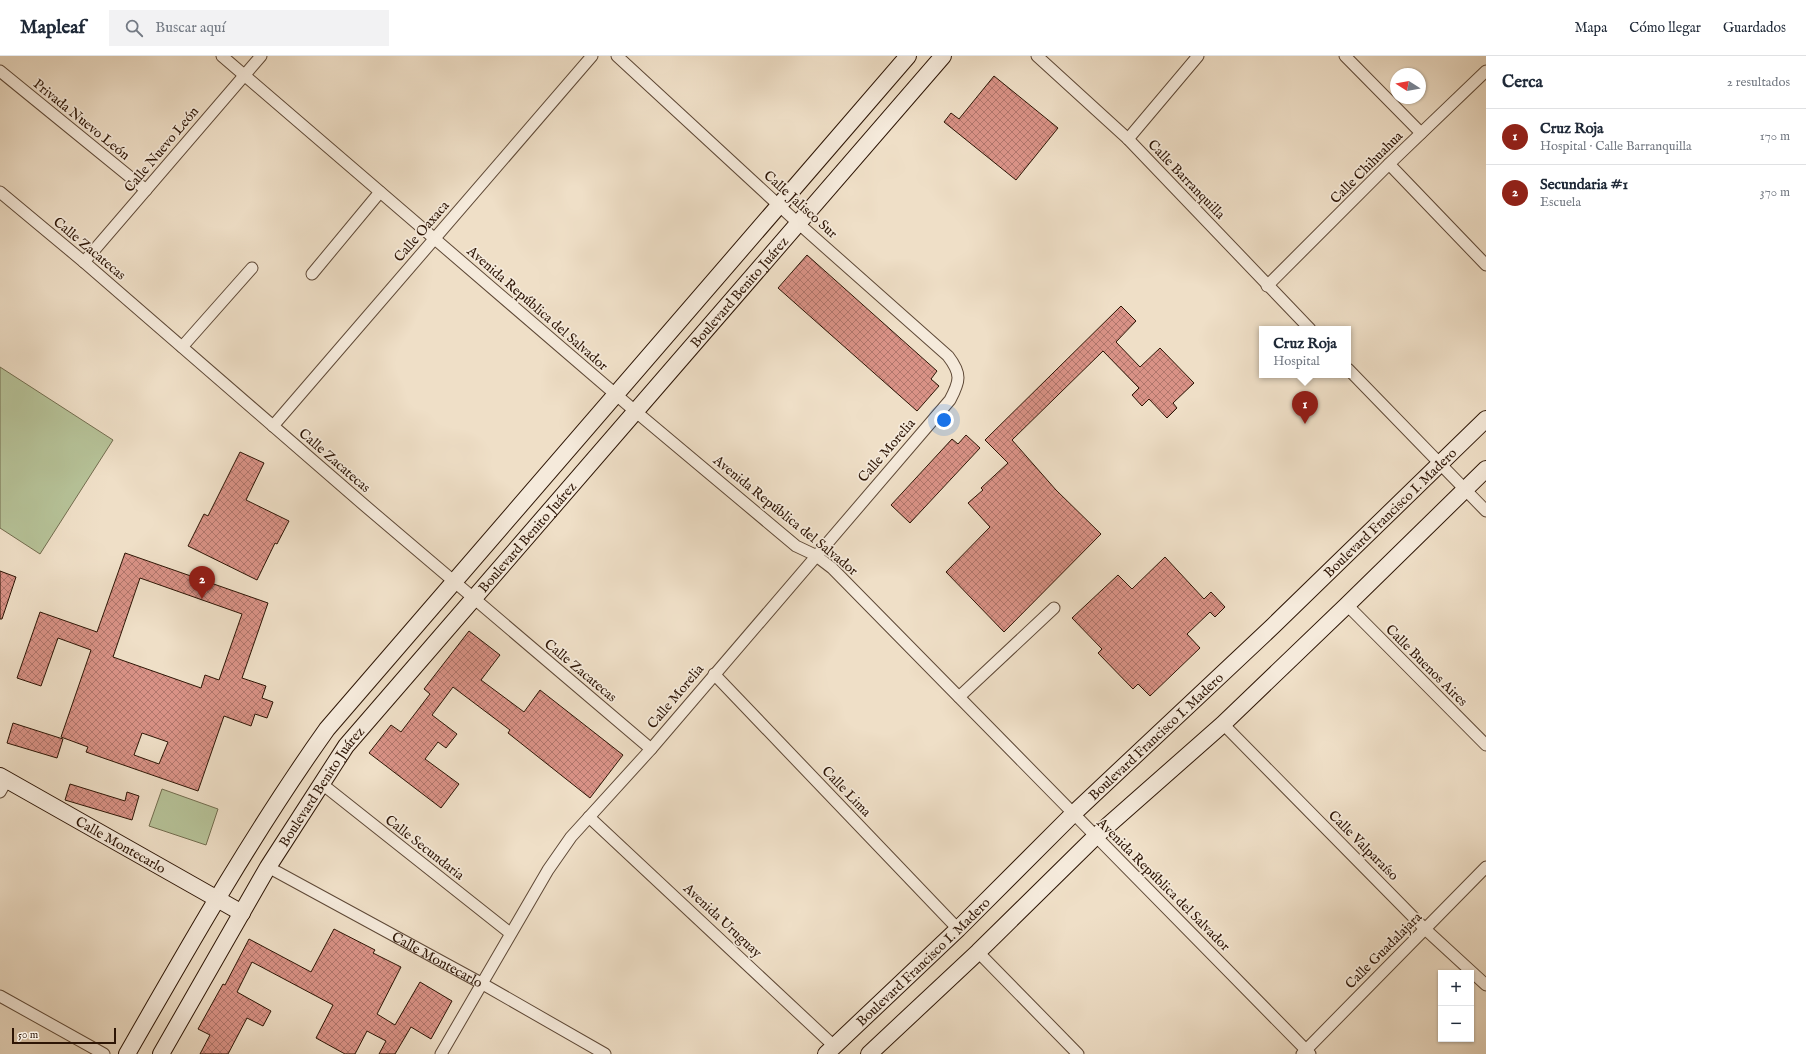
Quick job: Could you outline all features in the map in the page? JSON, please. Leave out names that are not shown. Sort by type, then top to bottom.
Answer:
[{"type":"main road","name":"Boulevard Benito Juárez","points":[[127,1054],[217,898],[292,777],[327,729],[908,56]]},
{"type":"main road","name":"Boulevard Benito Juárez","points":[[161,1054],[268,867],[346,746],[943,56]]},
{"type":"main road","name":"Boulevard Francisco I. Madero","points":[[830,1050],[958,929],[1073,814],[1273,626],[1486,419]]},
{"type":"main road","points":[[869,1054],[978,952],[1096,836],[1223,724],[1486,469]]},
{"type":"main road","name":"Calle Montecarlo","points":[[2,783],[217,898],[242,913]]},
{"type":"street","name":"Avenida República del Salvador","points":[[222,56],[635,411],[796,546],[815,555],[851,586],[1306,1052]]},
{"type":"street","name":"Calle Nuevo León","points":[[84,262],[261,56]]},
{"type":"street","name":"Calle Oaxaca","points":[[273,426],[592,56]]},
{"type":"street","name":"Calle Jalisco Sur","points":[[617,56],[798,223],[948,356],[957,368],[959,378]]},
{"type":"street","name":"Calle Barranquilla","points":[[1037,56],[1128,140],[1307,326]]},
{"type":"street","points":[[1128,140],[1198,56]]},
{"type":"street","points":[[1345,56],[1421,133]]},
{"type":"street","name":"Privada Nuevo León","points":[[0,71],[146,190]]},
{"type":"street","name":"Calle Chihuahua","points":[[1268,286],[1389,164],[1486,71]]},
{"type":"street","points":[[1389,164],[1486,265]]},
{"type":"street","name":"Calle Zacatecas","points":[[0,192],[84,262],[454,582],[650,749]]},
{"type":"street","points":[[312,274],[380,192]]},
{"type":"street","points":[[182,347],[252,268]]},
{"type":"street","points":[[1351,371],[1440,463],[1464,490],[1486,511]]},
{"type":"street","name":"Calle Morelia","points":[[441,1054],[510,933],[548,870],[571,837],[650,749],[815,555],[950,400],[957,387],[959,378]]},
{"type":"street","name":"Calle Buenos Aires","points":[[1347,605],[1486,745]]},
{"type":"street","points":[[959,697],[1054,608]]},
{"type":"street","name":"Calle Lima","points":[[714,674],[958,929]]},
{"type":"street","name":"Calle Valparaíso","points":[[1223,724],[1425,929],[1486,986]]},
{"type":"street","name":"Calle Secundaria","points":[[322,784],[510,933]]},
{"type":"street","name":"Avenida Uruguay","points":[[589,817],[830,1050]]},
{"type":"street","name":"Calle Montecarlo","points":[[268,867],[482,983],[605,1054]]},
{"type":"street","name":"Calle Guadalajara","points":[[1306,1052],[1486,867]]},
{"type":"street","points":[[978,952],[1078,1054]]},
{"type":"street","points":[[0,996],[104,1054]]},
{"type":"green space","points":[[0,367],[113,440],[40,554],[0,528]]},
{"type":"green space","points":[[162,789],[218,809],[206,845],[149,826]]},
{"type":"building","points":[[994,76],[1058,128],[1016,180],[944,122],[951,113],[959,119]]},
{"type":"building","points":[[807,255],[937,371],[931,379],[939,386],[917,411],[778,288]]},
{"type":"building","points":[[1121,306],[1136,321],[1116,342],[1140,367],[1160,348],[1194,383],[1173,403],[1177,408],[1167,418],[1149,399],[1142,406],[1132,395],[1139,388],[1103,351],[1012,440],[1056,490],[1101,534],[1004,632],[946,572],[990,527],[968,503],[983,490],[981,488],[1008,463],[985,440]]},
{"type":"building","points":[[966,435],[980,448],[910,523],[891,505],[952,439],[958,444]]},
{"type":"building","points":[[240,452],[264,463],[246,500],[289,521],[277,544],[275,543],[257,580],[188,546],[204,514],[208,516]]},
{"type":"building","points":[[125,553],[268,603],[242,678],[266,686],[262,698],[273,702],[267,718],[255,714],[251,726],[224,716],[198,791],[86,752],[88,747],[61,737],[91,650],[58,638],[41,686],[17,678],[40,612],[97,632]],"holes":[[[140,578],[242,614],[219,680],[205,675],[201,688],[113,657]],[[142,733],[168,742],[159,764],[134,755]]]},
{"type":"building","points":[[1165,557],[1204,599],[1211,592],[1225,607],[1215,617],[1210,612],[1187,634],[1200,648],[1150,696],[1138,684],[1133,689],[1098,653],[1102,649],[1072,618],[1118,575],[1132,589]]},
{"type":"building","points":[[0,571],[16,577],[2,619],[0,619]]},
{"type":"building","points":[[469,631],[500,655],[481,680],[524,712],[540,690],[623,755],[590,798],[508,733],[510,730],[453,687],[432,715],[457,734],[446,748],[438,742],[425,759],[459,784],[441,808],[369,753],[391,725],[401,732],[430,694],[424,689]]},
{"type":"building","points":[[13,723],[63,739],[57,758],[7,743]]},
{"type":"building","points":[[70,784],[125,801],[127,792],[139,796],[132,820],[65,800]]},
{"type":"building","points":[[334,929],[375,950],[373,953],[401,967],[377,1014],[395,1025],[420,982],[452,1001],[431,1039],[411,1027],[395,1054],[379,1054],[386,1041],[367,1031],[355,1054],[345,1054],[316,1038],[333,1005],[252,962],[237,992],[271,1011],[263,1026],[247,1018],[228,1054],[200,1054],[210,1035],[198,1029],[223,984],[225,985],[249,939],[311,972]]},
{"type":"place","name":"Cruz Roja","points":[[1305,424]]},
{"type":"place","name":"Secundaria #1","points":[[202,599]]}]
